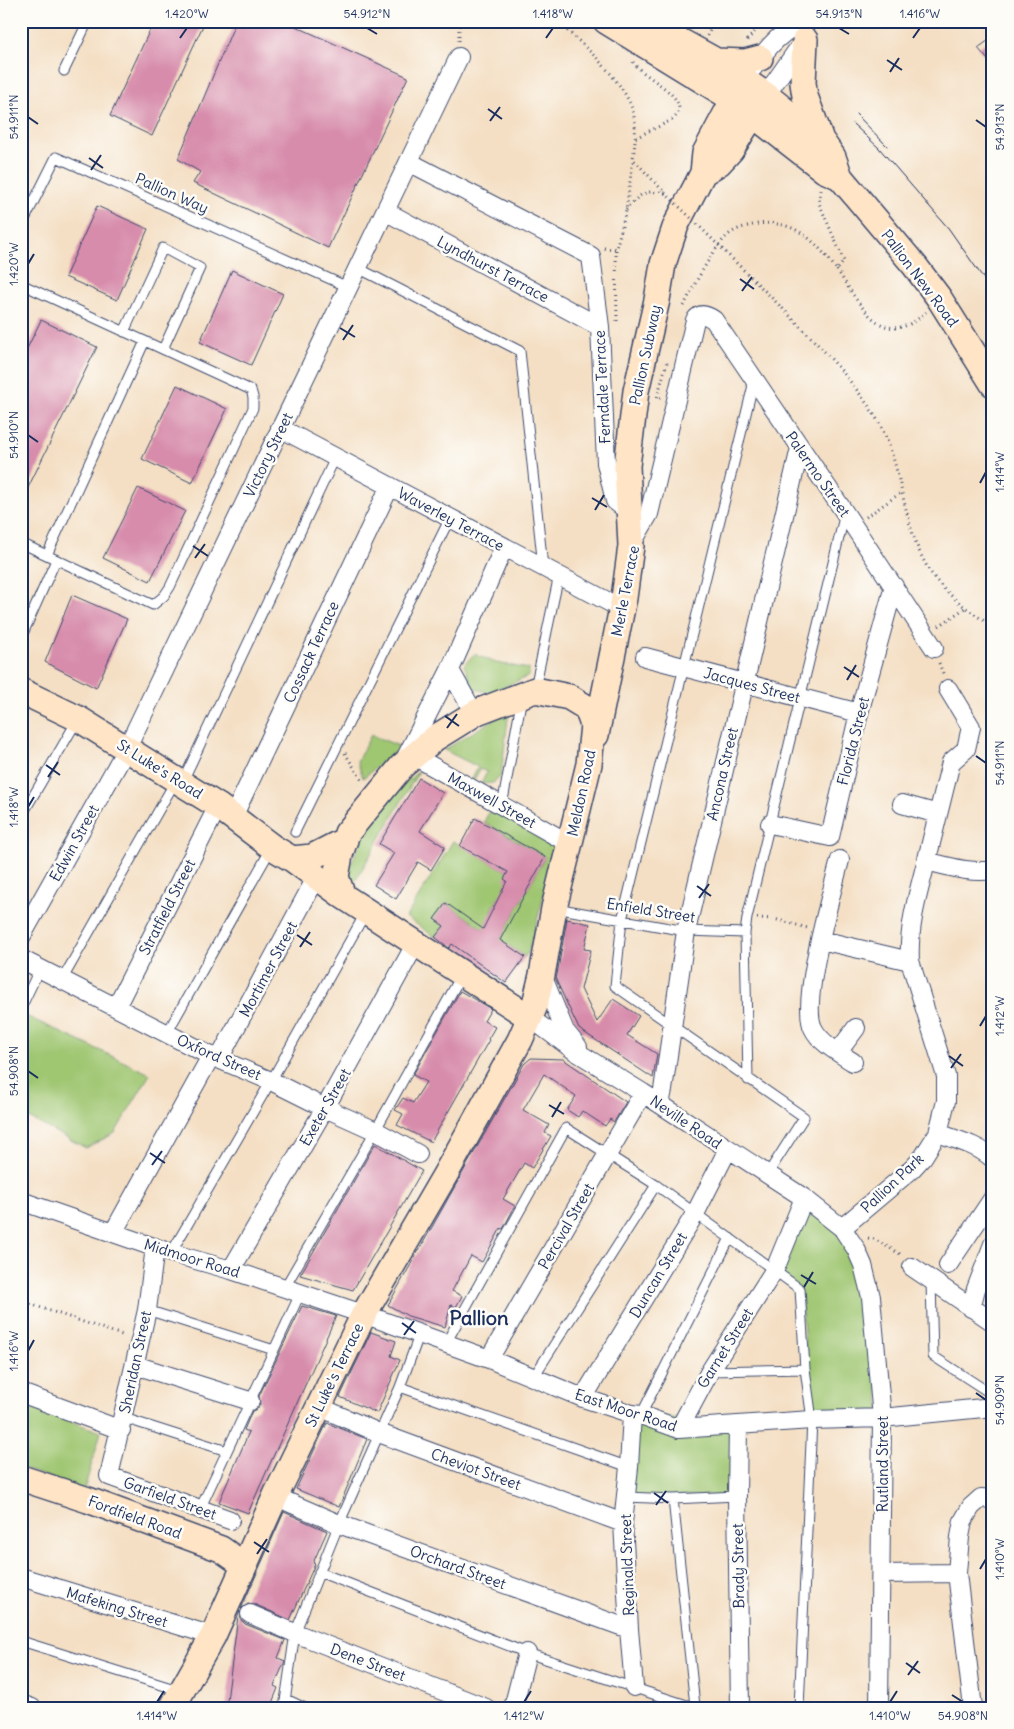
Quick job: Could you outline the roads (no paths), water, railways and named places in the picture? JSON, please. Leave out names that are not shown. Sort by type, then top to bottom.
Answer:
[{"type":"street","points":[[606,21],[738,90],[760,104],[807,28]]},
{"type":"street","points":[[644,21],[716,61],[738,90]]},
{"type":"street","points":[[738,90],[760,58],[786,31],[797,24],[807,28]]},
{"type":"street","points":[[807,28],[803,83],[805,96],[821,140]]},
{"type":"street","name":"Victory Street","points":[[126,748],[459,57]]},
{"type":"street","points":[[716,61],[745,62],[760,58]]},
{"type":"street","name":"Pallion Subway","points":[[631,546],[627,466],[636,391],[657,300],[663,264],[676,225],[703,173],[706,153],[738,90]]},
{"type":"street","name":"Pallion Subway","points":[[703,173],[719,163],[731,150],[760,104]]},
{"type":"street","name":"Pallion New Road","points":[[760,104],[821,140],[833,157],[832,174]]},
{"type":"street","name":"Pallion New Road","points":[[760,104],[789,144],[832,174],[915,266],[939,298],[993,384]]},
{"type":"street","name":"Ferndale Terrace","points":[[409,162],[591,256],[600,327],[606,463],[615,501],[628,511]]},
{"type":"street","name":"Lyndhurst Terrace","points":[[385,211],[600,327]]},
{"type":"street","name":"Palermo Street","points":[[695,320],[698,316],[703,315],[714,320],[850,519],[930,642]]},
{"type":"street","name":"Merle Terrace","points":[[528,692],[590,686],[603,675],[612,662],[631,546],[649,514],[695,320]]},
{"type":"street","name":"Waverley Terrace","points":[[280,428],[622,609]]},
{"type":"street","name":"Ancona Street","points":[[660,1104],[686,931],[800,448]]},
{"type":"street","name":"Cossack Terrace","points":[[225,812],[390,486]]},
{"type":"street","points":[[408,761],[504,547]]},
{"type":"street","name":"Florida Street","points":[[770,824],[830,837],[860,713],[894,586]]},
{"type":"street","name":"Jacques Street","points":[[645,657],[860,713]]},
{"type":"street","points":[[590,764],[612,662]]},
{"type":"street","points":[[450,670],[470,706],[477,712]]},
{"type":"street","name":"Pallion Park","points":[[845,1233],[923,1157],[938,1133],[946,1101],[946,1076],[910,961],[910,929],[917,894],[951,762],[966,749],[971,726],[948,689]]},
{"type":"street","name":"St Luke's Road","points":[[21,691],[79,719],[126,748],[225,812],[366,912],[530,1017]]},
{"type":"street","points":[[343,896],[336,877],[347,832],[408,761],[436,738],[477,712],[528,692]]},
{"type":"street","name":"Meldon Road","points":[[512,1052],[536,1001],[554,908],[590,764],[593,725],[587,708],[568,697],[528,692]]},
{"type":"street","name":"Edwin Street","points":[[21,937],[126,748]]},
{"type":"street","name":"Maxwell Street","points":[[408,761],[502,806],[570,844]]},
{"type":"street","points":[[902,804],[938,814]]},
{"type":"street","name":"Stratfield Street","points":[[116,1007],[225,812]]},
{"type":"street","points":[[282,853],[312,857],[345,840]]},
{"type":"street","points":[[840,860],[821,936],[809,999],[809,1016],[813,1028],[821,1039],[853,1062]]},
{"type":"street","points":[[926,861],[969,870],[993,870]]},
{"type":"street","name":"Mortimer Street","points":[[113,1233],[215,1058],[316,878]]},
{"type":"street","points":[[821,936],[910,961]]},
{"type":"street","name":"Exeter Street","points":[[231,1270],[325,1108],[416,943]]},
{"type":"street","name":"Oxford Street","points":[[21,959],[215,1058],[271,1081],[376,1131],[418,1154]]},
{"type":"street","points":[[485,989],[509,996],[516,996],[522,994],[542,975],[566,1031],[594,1063]]},
{"type":"street","points":[[485,989],[500,1003],[514,1025],[512,1052]]},
{"type":"street","name":"Neville Road","points":[[530,1017],[566,1045],[804,1198],[845,1233]]},
{"type":"street","points":[[838,1052],[856,1028]]},
{"type":"street","points":[[512,1052],[533,1041],[549,1040],[566,1045]]},
{"type":"street","name":"St Luke's Terrace","points":[[177,1700],[213,1636],[311,1420],[364,1314],[512,1052]]},
{"type":"street","name":"Percival Street","points":[[489,1359],[643,1093]]},
{"type":"street","points":[[938,1133],[974,1146],[993,1159]]},
{"type":"street","name":"Duncan Street","points":[[583,1398],[695,1214],[728,1149]]},
{"type":"street","name":"Garnet Street","points":[[679,1429],[710,1370],[775,1269],[804,1198]]},
{"type":"street","points":[[948,1265],[993,1198]]},
{"type":"street","name":"Midmoor Road","points":[[21,1201],[163,1250],[231,1270],[364,1314]]},
{"type":"street","name":"Rutland Street","points":[[845,1233],[863,1265],[868,1280],[882,1418],[879,1708]]},
{"type":"street","points":[[971,1308],[993,1244]]},
{"type":"street","name":"Sheridan Street","points":[[110,1476],[147,1310],[163,1250]]},
{"type":"street","points":[[912,1267],[931,1282],[993,1322]]},
{"type":"street","name":"East Moor Road","points":[[364,1314],[489,1359],[583,1398],[679,1429],[812,1420],[882,1418],[993,1407]]},
{"type":"street","points":[[135,1365],[250,1401]]},
{"type":"street","points":[[21,1393],[122,1424]]},
{"type":"street","name":"Cheviot Street","points":[[331,1412],[379,1433],[623,1523]]},
{"type":"street","name":"Reginald Street","points":[[634,1687],[623,1523],[636,1414]]},
{"type":"street","name":"Brady Street","points":[[738,1425],[737,1496],[740,1708]]},
{"type":"street","name":"Garfield Street","points":[[110,1476],[230,1520]]},
{"type":"street","name":"Fordfield Road","points":[[21,1478],[88,1500],[221,1549],[244,1565]]},
{"type":"street","points":[[973,1708],[957,1573],[960,1537],[963,1521],[971,1507],[981,1498],[993,1499]]},
{"type":"street","name":"Orchard Street","points":[[288,1502],[339,1524],[629,1629]]},
{"type":"street","points":[[881,1574],[957,1573]]},
{"type":"street","name":"Mafeking Street","points":[[21,1577],[213,1636]]},
{"type":"street","name":"Dene Street","points":[[250,1614],[486,1708]]},
{"type":"street","points":[[513,1708],[527,1653]]},
{"type":"street","points":[[21,1704],[32,1708]]},
{"type":"lane","points":[[64,71],[88,21]]},
{"type":"lane","name":"Pallion Way","points":[[21,227],[56,157],[348,287]]},
{"type":"lane","points":[[124,332],[163,248],[200,268],[162,350]]},
{"type":"lane","points":[[358,268],[520,351],[551,571],[528,692],[502,806]]},
{"type":"lane","points":[[21,284],[251,390],[253,397],[253,408],[170,587],[164,596],[153,605],[21,544]]},
{"type":"lane","points":[[47,555],[145,341]]},
{"type":"lane","points":[[754,381],[622,920],[615,986],[804,1117],[767,1175]]},
{"type":"lane","points":[[62,980],[179,782],[335,458]]},
{"type":"lane","points":[[295,832],[450,518]]},
{"type":"lane","points":[[748,1080],[745,933],[747,918],[800,698],[850,519]]},
{"type":"lane","points":[[21,638],[56,560]]},
{"type":"lane","points":[[21,817],[79,719]]},
{"type":"lane","points":[[167,1033],[282,853]]},
{"type":"lane","name":"Enfield Street","points":[[554,908],[686,931],[745,933]]},
{"type":"lane","points":[[163,1250],[271,1081],[366,912]]},
{"type":"lane","points":[[21,1008],[40,968]]},
{"type":"lane","points":[[200,1509],[274,1350],[292,1291],[376,1131],[463,973]]},
{"type":"lane","points":[[446,1343],[566,1128],[656,1185],[775,1269],[800,1289],[805,1369],[812,1420],[799,1708]]},
{"type":"lane","points":[[533,1378],[656,1185]]},
{"type":"lane","points":[[636,1414],[730,1238]]},
{"type":"lane","points":[[931,1282],[933,1356],[993,1395]]},
{"type":"lane","points":[[147,1310],[274,1350]]},
{"type":"lane","points":[[305,1708],[285,1703],[294,1633],[339,1524],[400,1387],[420,1334]]},
{"type":"lane","points":[[710,1370],[805,1369]]},
{"type":"lane","points":[[400,1387],[629,1468]]},
{"type":"lane","points":[[122,1424],[226,1451]]},
{"type":"lane","points":[[626,1497],[673,1499],[737,1496]]},
{"type":"lane","points":[[319,1572],[527,1653],[695,1707],[673,1499]]},
{"type":"lane","points":[[21,1641],[177,1700]]},
{"type":"tram line","points":[[856,114],[887,146]]},
{"type":"tram line","points":[[853,124],[879,148],[949,229],[993,292]]},
{"type":"district","name":"Pallion","points":[[479,1317]]}]
